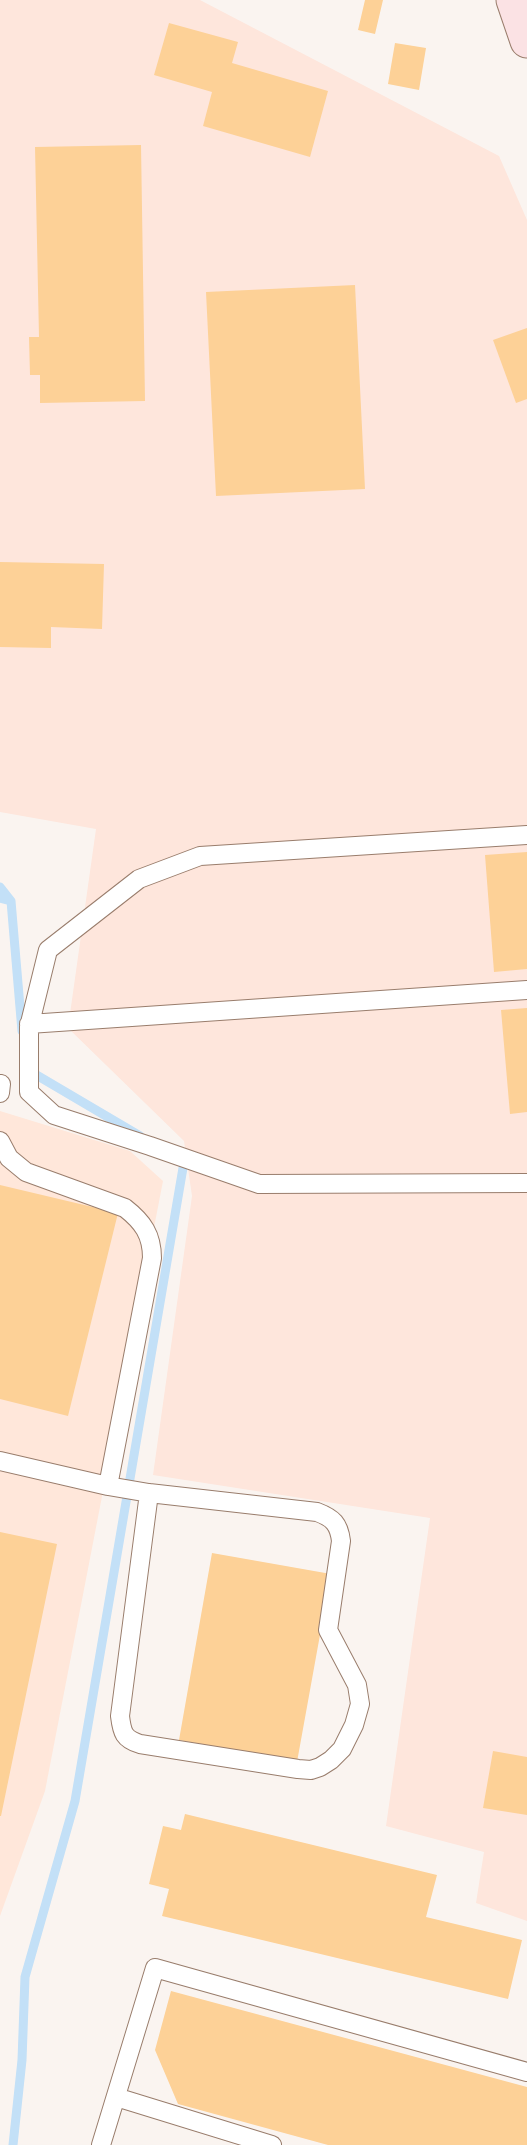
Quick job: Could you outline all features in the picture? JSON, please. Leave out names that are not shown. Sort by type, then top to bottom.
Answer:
[{"type":"street","points":[[513,0],[527,41]]},
{"type":"lane","points":[[527,835],[200,856],[140,879],[48,950],[29,1025],[29,1092],[54,1115],[259,1184],[527,1182]]},
{"type":"lane","points":[[29,1025],[527,990]]},
{"type":"lane","points":[[0,1141],[9,1158],[26,1172],[125,1208],[138,1218],[150,1238],[152,1258],[111,1486]]},
{"type":"lane","points":[[0,1461],[146,1492],[317,1512],[336,1521],[341,1541],[328,1630],[357,1684],[360,1704],[348,1740],[331,1760],[311,1770],[298,1769],[140,1744],[129,1740],[124,1734],[120,1716],[146,1492]]},
{"type":"lane","points":[[101,2145],[155,1968],[527,2072]]},
{"type":"lane","points":[[116,2097],[272,2145]]},
{"type":"shaded area","points":[[0,0],[200,0],[499,156],[527,220],[527,1921],[476,1903],[484,1852],[386,1826],[430,1518],[153,1475],[192,1196],[184,1141],[68,1028],[96,829],[0,812]]},
{"type":"shaded area","points":[[0,1111],[130,1151],[163,1181],[45,1791],[0,1916]]},
{"type":"building","points":[[365,0],[383,0],[375,34],[358,30]]},
{"type":"building","points":[[169,23],[238,42],[232,63],[328,91],[310,157],[203,126],[212,92],[154,75]]},
{"type":"building","points":[[395,43],[426,48],[419,90],[388,84]]},
{"type":"building","points":[[141,145],[145,401],[40,403],[40,375],[30,375],[29,337],[39,337],[35,147]]},
{"type":"building","points":[[355,285],[365,489],[216,496],[206,292]]},
{"type":"building","points":[[527,328],[527,399],[516,403],[493,340]]},
{"type":"building","points":[[0,562],[104,564],[102,629],[51,627],[51,648],[0,647]]},
{"type":"building","points":[[527,852],[527,969],[494,972],[485,855]]},
{"type":"building","points":[[527,1008],[527,1112],[510,1114],[501,1010]]},
{"type":"building","points":[[0,1185],[118,1213],[68,1416],[0,1399]]},
{"type":"building","points":[[0,1532],[57,1544],[1,1816],[0,1816]]},
{"type":"building","points":[[212,1553],[331,1574],[297,1762],[179,1740]]},
{"type":"building","points":[[493,1751],[527,1757],[527,1815],[483,1808]]},
{"type":"building","points":[[185,1814],[437,1875],[426,1917],[522,1940],[508,1999],[162,1916],[169,1889],[149,1884],[163,1826],[181,1830]]},
{"type":"building","points":[[171,1991],[527,2087],[527,2145],[328,2145],[178,2104],[155,2050]]},
{"type":"waterway","points":[[0,887],[11,901]]},
{"type":"waterway","points":[[0,898],[11,901],[22,1031]]},
{"type":"waterway","points":[[28,1070],[140,1136]]},
{"type":"waterway","points":[[13,2145],[22,2060],[25,1977],[75,1801],[184,1162],[178,1158]]}]
